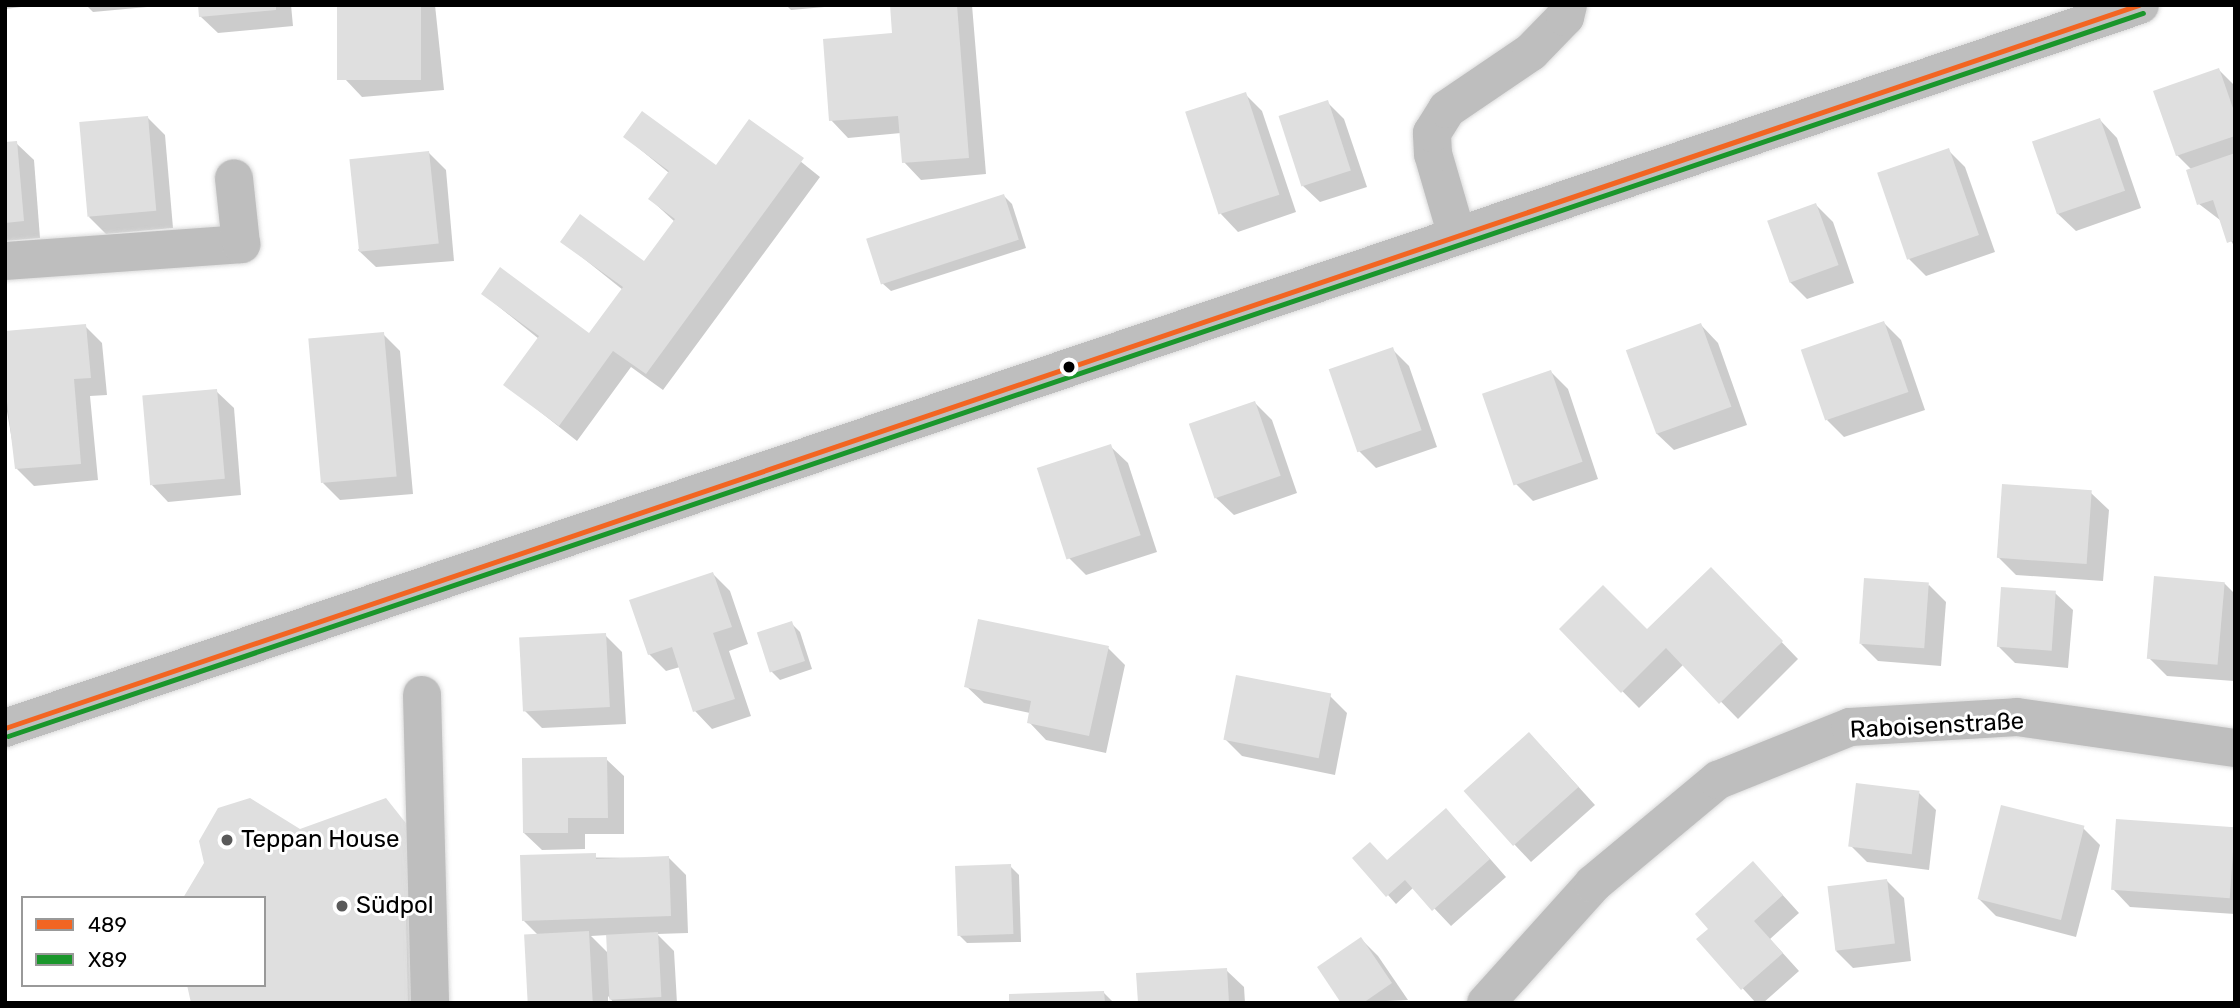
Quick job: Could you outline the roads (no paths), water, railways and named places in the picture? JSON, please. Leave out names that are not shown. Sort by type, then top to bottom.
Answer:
[{"type":"main road","points":[[1457,236],[1433,153],[1432,133],[1447,109],[1531,52],[1565,17],[1568,5]]},
{"type":"main road","points":[[5,728],[2140,5]]},
{"type":"main road","points":[[5,261],[241,244],[234,178]]},
{"type":"main road","points":[[422,695],[430,1003]]},
{"type":"main road","name":"Raboisenstraße","points":[[1486,1003],[1593,884],[1718,780],[1850,727],[2017,717],[2235,748]]},
{"type":"place","name":"Teppan House","points":[[227,840]]},
{"type":"place","name":"Südpol","points":[[342,906]]}]
